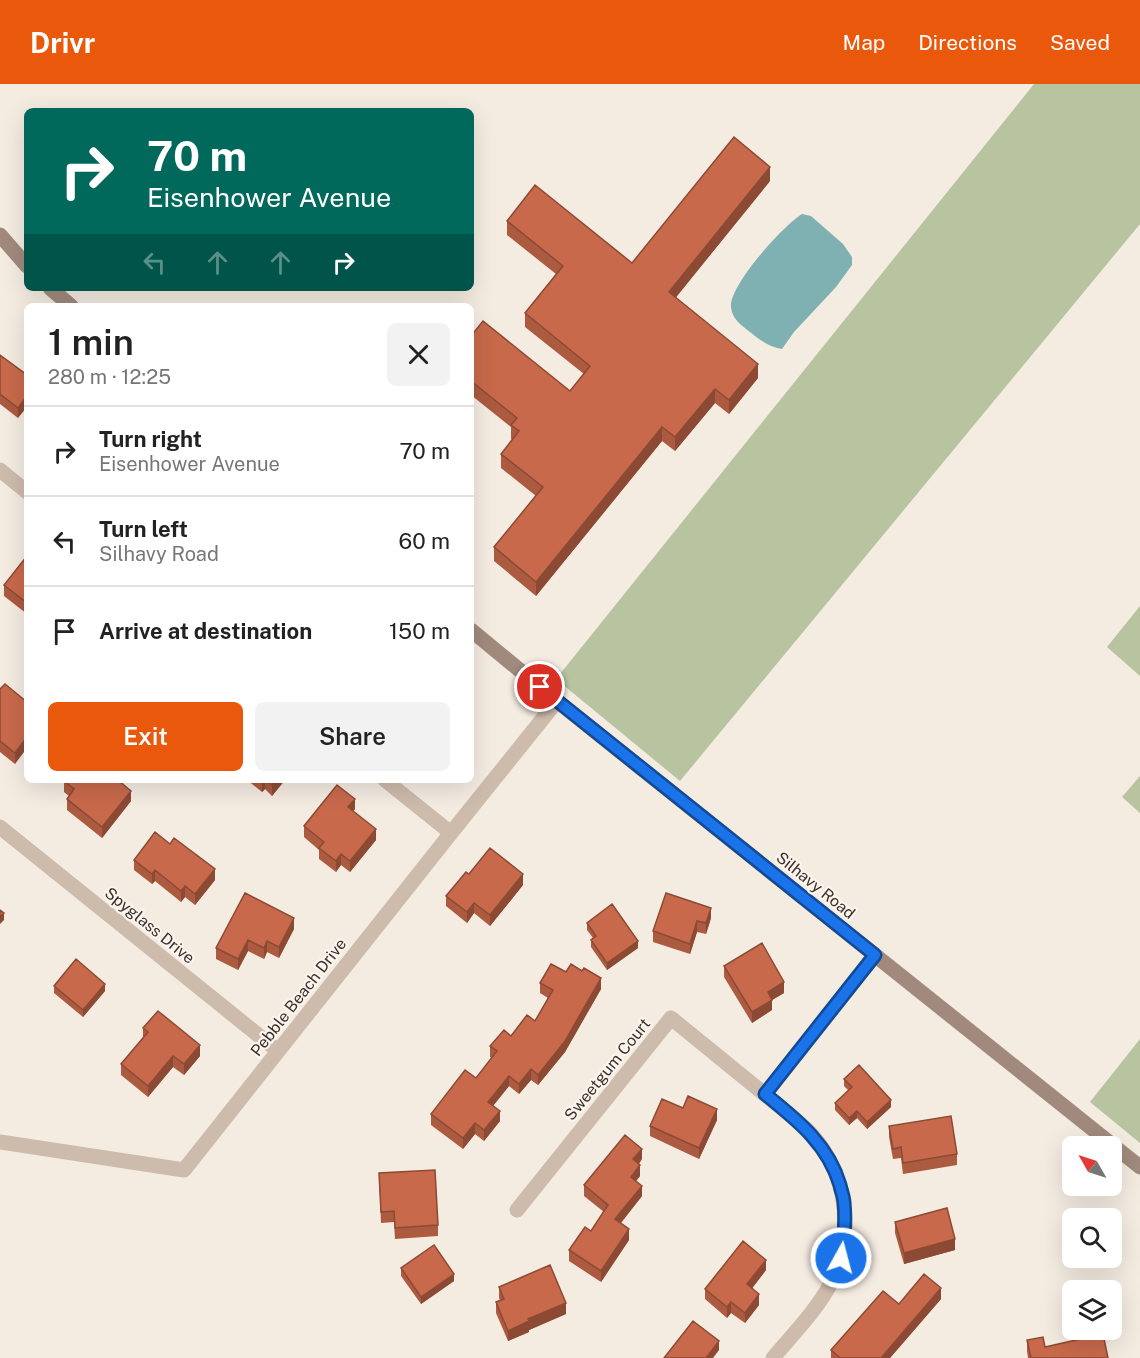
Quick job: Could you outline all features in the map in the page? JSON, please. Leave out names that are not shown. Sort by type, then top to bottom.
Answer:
[{"type":"street","points":[[0,235],[24,263]]},
{"type":"street","points":[[54,291],[68,303]]},
{"type":"street","points":[[0,470],[24,490]]},
{"type":"street","name":"Silhavy Road","points":[[474,632],[1140,1167]]},
{"type":"street","name":"Pebble Beach Drive","points":[[0,1142],[184,1170],[557,701]]},
{"type":"street","points":[[389,783],[451,833]]},
{"type":"street","name":"Spyglass Drive","points":[[0,827],[278,1051]]},
{"type":"street","points":[[774,1358],[816,1305],[831,1282],[841,1258],[845,1231],[844,1201],[837,1176],[826,1154],[812,1135],[765,1094],[875,955]]},
{"type":"street","name":"Sweetgum Court","points":[[517,1210],[671,1018],[765,1094]]},
{"type":"green space","points":[[1034,84],[1140,84],[1140,224],[680,781],[556,679]]},
{"type":"green space","points":[[1140,606],[1140,676],[1107,647]]},
{"type":"green space","points":[[1140,776],[1140,813],[1122,797]]},
{"type":"green space","points":[[1140,1039],[1140,1143],[1090,1102]]},
{"type":"water","points":[[802,214],[811,216],[843,244],[852,257],[852,265],[782,349],[765,343],[743,327],[735,318],[731,307],[739,285],[759,256],[783,230]]},
{"type":"building","points":[[734,137],[770,167],[669,292],[758,364],[729,400],[715,389],[675,437],[662,427],[536,582],[494,547],[543,487],[501,454],[519,431],[511,425],[517,418],[474,383],[474,332],[483,321],[570,391],[590,366],[525,313],[563,266],[507,221],[535,185],[632,263]]},
{"type":"building","points":[[0,355],[24,373],[24,400],[18,408],[0,394]]},
{"type":"building","points":[[24,560],[24,601],[4,585]]},
{"type":"building","points":[[5,684],[24,700],[24,741],[15,753],[0,741],[0,689]]},
{"type":"building","points":[[66,783],[122,783],[131,791],[102,827],[67,799],[74,789]]},
{"type":"building","points":[[337,785],[355,799],[348,807],[376,829],[350,861],[341,854],[336,861],[319,848],[324,842],[304,826]]},
{"type":"building","points":[[155,832],[170,844],[174,838],[215,869],[195,894],[185,886],[181,891],[155,870],[152,874],[134,860]]},
{"type":"building","points":[[490,848],[523,874],[490,915],[474,903],[467,912],[446,896],[466,872],[469,874]]},
{"type":"building","points":[[245,893],[294,918],[279,947],[267,941],[264,948],[248,940],[238,959],[216,948]]},
{"type":"building","points":[[666,893],[711,908],[706,923],[697,921],[690,944],[653,931]]},
{"type":"building","points":[[612,904],[638,941],[607,963],[591,940],[596,936],[587,923]]},
{"type":"building","points":[[762,943],[784,982],[768,992],[772,1000],[752,1012],[724,966]]},
{"type":"building","points":[[76,959],[105,984],[83,1010],[54,986]]},
{"type":"building","points":[[551,964],[566,972],[571,964],[582,971],[584,968],[601,978],[565,1041],[538,1075],[531,1069],[519,1084],[509,1076],[488,1102],[500,1111],[484,1130],[475,1123],[463,1138],[431,1114],[465,1070],[476,1078],[497,1051],[490,1046],[504,1030],[511,1036],[527,1015],[535,1021],[553,990],[540,983]]},
{"type":"building","points":[[158,1011],[200,1045],[184,1064],[173,1056],[148,1086],[121,1064],[148,1032],[143,1028]]},
{"type":"building","points":[[859,1065],[891,1100],[867,1122],[857,1111],[849,1118],[835,1103],[852,1087],[844,1079]]},
{"type":"building","points":[[688,1096],[717,1109],[699,1148],[650,1126],[662,1099],[683,1108]]},
{"type":"building","points":[[951,1116],[957,1154],[903,1163],[901,1147],[893,1149],[889,1126]]},
{"type":"building","points":[[625,1135],[642,1149],[633,1159],[640,1165],[631,1177],[642,1186],[615,1219],[629,1229],[601,1271],[569,1250],[585,1227],[591,1231],[608,1205],[584,1185]]},
{"type":"building","points":[[435,1170],[438,1225],[395,1228],[394,1211],[381,1212],[379,1173]]},
{"type":"building","points":[[947,1208],[955,1239],[904,1253],[895,1222]]},
{"type":"building","points":[[743,1241],[766,1260],[747,1284],[759,1294],[745,1313],[731,1302],[727,1307],[705,1289]]},
{"type":"building","points":[[434,1245],[454,1274],[421,1297],[401,1268]]},
{"type":"building","points":[[550,1265],[566,1303],[528,1319],[529,1321],[508,1331],[496,1302],[504,1299],[499,1287]]},
{"type":"building","points":[[924,1274],[941,1288],[881,1358],[838,1358],[831,1350],[883,1291],[899,1304]]},
{"type":"building","points":[[693,1321],[719,1341],[706,1358],[664,1358]]},
{"type":"building","points":[[1043,1337],[1045,1347],[1076,1340],[1104,1340],[1108,1358],[1031,1358],[1027,1340]]},
{"type":"route","points":[[540,687],[875,955],[765,1094],[812,1135],[826,1154],[837,1176],[844,1201],[845,1231],[841,1258]]}]
